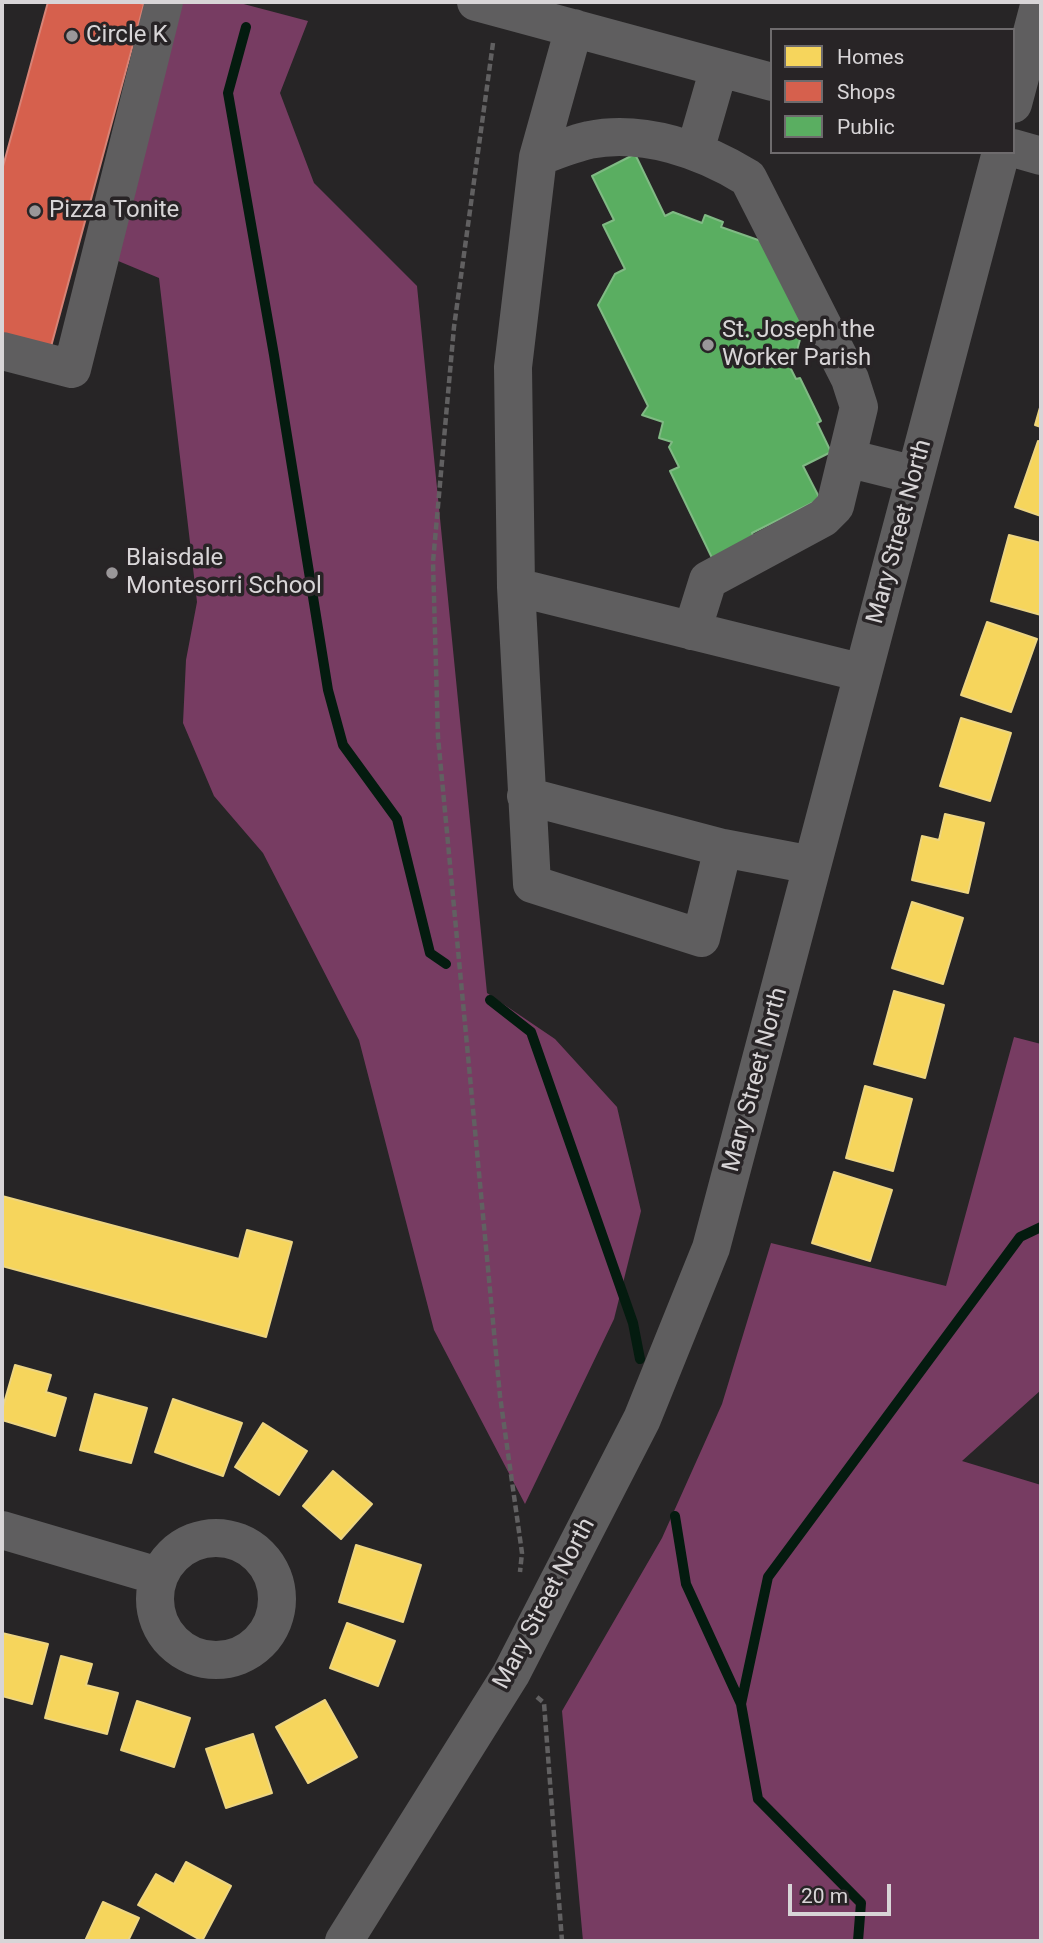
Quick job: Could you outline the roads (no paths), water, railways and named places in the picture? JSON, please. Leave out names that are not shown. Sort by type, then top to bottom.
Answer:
[{"type":"street","points":[[2,351],[72,369],[164,2]]},
{"type":"street","points":[[476,2],[770,81]]},
{"type":"street","points":[[1015,96],[1040,2]]},
{"type":"street","points":[[574,28],[538,157],[513,367],[516,587],[532,884],[701,938],[723,848]]},
{"type":"street","points":[[695,151],[719,68]]},
{"type":"street","points":[[538,157],[589,140],[632,137],[695,151],[748,178],[850,379],[859,407],[835,506],[823,518],[708,580],[692,631]]},
{"type":"street","points":[[1015,149],[1041,156]]},
{"type":"street","name":"Mary Street North","points":[[344,1941],[511,1674],[642,1419],[711,1248],[1000,154]]},
{"type":"street","points":[[847,457],[915,475]]},
{"type":"street","points":[[516,587],[863,673]]},
{"type":"street","points":[[526,796],[723,848],[812,865]]},
{"type":"street","points":[[2,1530],[158,1576]]},
{"type":"waterway","points":[[246,27],[228,93],[328,690],[343,745],[397,819],[430,953],[446,964]]},
{"type":"waterway","points":[[490,1000],[531,1032],[633,1323],[640,1359]]},
{"type":"waterway","points":[[741,1704],[768,1577],[1020,1237],[1041,1227]]},
{"type":"waterway","points":[[675,1516],[686,1584],[741,1704],[758,1799],[861,1903],[858,1941]]},
{"type":"place","name":"Circle K","points":[[72,36]]},
{"type":"place","name":"Pizza Tonite","points":[[35,211]]},
{"type":"place","name":"St. Joseph the Worker Parish","points":[[708,345]]},
{"type":"place","name":"Blaisdale Montesorri School","points":[[112,573]]}]
